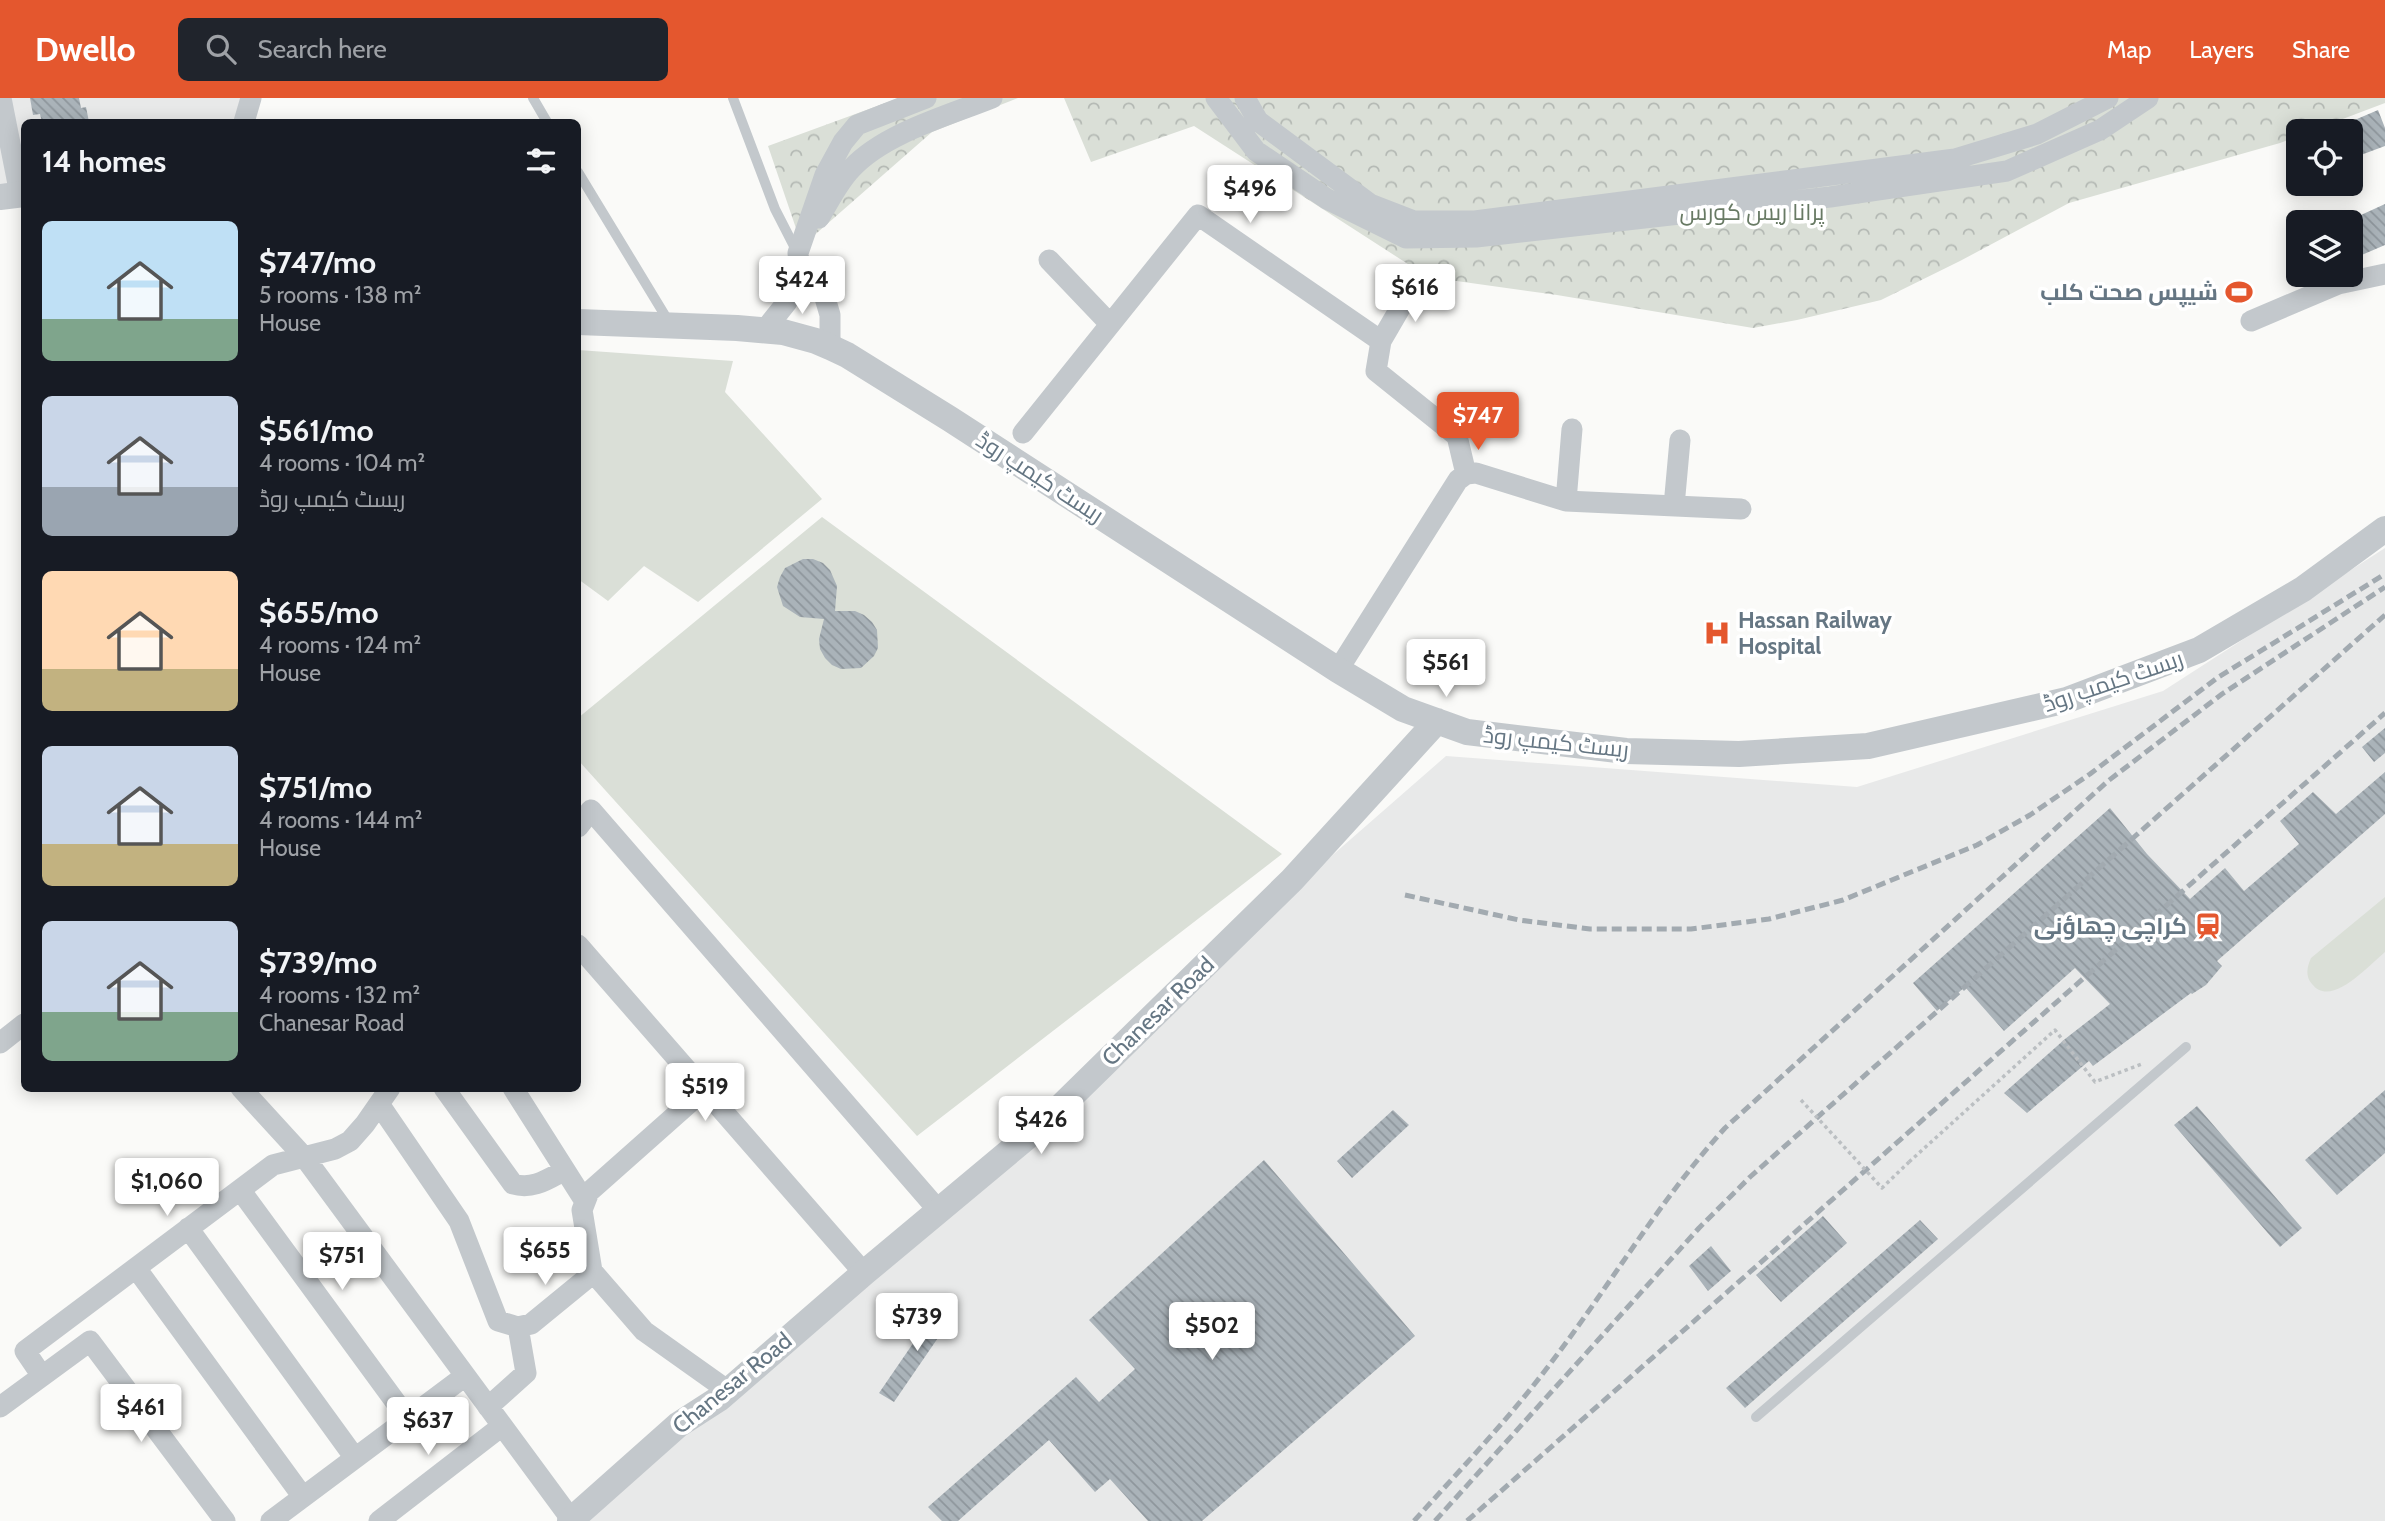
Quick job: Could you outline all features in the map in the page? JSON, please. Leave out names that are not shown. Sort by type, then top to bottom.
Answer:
[{"type":"street","points":[[1,98],[15,195]]},
{"type":"street","points":[[245,119],[251,98]]},
{"type":"street","points":[[764,331],[787,302],[800,275],[798,253],[825,175],[843,142],[858,125],[926,98]]},
{"type":"street","points":[[798,253],[849,171],[866,154],[910,131],[992,98]]},
{"type":"street","points":[[1216,98],[1256,151],[1328,198],[1406,238],[1476,237],[1830,197],[2007,171],[2100,130],[2148,98]]},
{"type":"street","points":[[1245,98],[1258,121],[1370,204],[1414,221],[1475,221],[1955,159],[2037,134],[2108,98]]},
{"type":"street","points":[[1023,433],[1198,215],[1381,341]]},
{"type":"street","points":[[1049,260],[1110,324]]},
{"type":"street","points":[[2251,321],[2338,284],[2385,274]]},
{"type":"street","points":[[800,275],[823,291],[830,315],[830,347]]},
{"type":"street","points":[[1413,286],[1381,341],[1376,371],[1457,436],[1466,474]]},
{"type":"street","name":"ریسٹ کیمپ روڈ","points":[[581,322],[764,331],[805,338],[830,347],[950,419],[1338,670],[1403,709],[1467,732],[1626,751],[1739,754],[1868,746],[2067,700],[2199,650],[2303,589],[2385,529]]},
{"type":"street","points":[[1566,501],[1572,429]]},
{"type":"street","points":[[1674,506],[1680,440]]},
{"type":"street","points":[[1338,670],[1458,480],[1466,474],[1476,473],[1566,501],[1741,509]]},
{"type":"street","name":"Chanesar Road","points":[[570,1520],[678,1425],[720,1398],[1045,1122],[1292,880],[1437,722]]},
{"type":"street","points":[[581,823],[590,810],[939,1211]]},
{"type":"street","points":[[581,948],[864,1273]]},
{"type":"street","points":[[0,1044],[21,1026]]},
{"type":"street","points":[[42,1376],[25,1351],[274,1166],[287,1160],[335,1149],[350,1141],[384,1096],[459,1221],[498,1321],[518,1327],[531,1324],[586,1279],[592,1271],[582,1210],[589,1192],[704,1090]]},
{"type":"street","points":[[245,1092],[305,1158],[570,1520]]},
{"type":"street","points":[[447,1092],[513,1184],[523,1188],[534,1186],[565,1170]]},
{"type":"street","points":[[516,1092],[584,1200]]},
{"type":"street","points":[[241,1191],[408,1419]]},
{"type":"street","points":[[188,1228],[355,1458]]},
{"type":"street","points":[[136,1268],[303,1497]]},
{"type":"street","points":[[592,1271],[644,1331],[727,1390]]},
{"type":"street","points":[[488,1407],[526,1373],[518,1327]]},
{"type":"street","points":[[0,1407],[90,1341],[225,1521]]},
{"type":"street","points":[[271,1521],[465,1376]]},
{"type":"street","points":[[390,1518],[502,1426]]},
{"type":"lane","points":[[533,98],[545,119]]},
{"type":"lane","points":[[733,98],[775,209],[798,253]]},
{"type":"lane","points":[[581,177],[672,326]]},
{"type":"lane","points":[[1756,1418],[2186,1047]]},
{"type":"path","points":[[1801,1100],[1882,1188],[2055,1030],[2095,1083],[2147,1062]]},
{"type":"shaded area","points":[[0,98],[251,98],[245,119],[21,119],[21,195],[0,196]]},
{"type":"shaded area","points":[[2385,548],[2385,1521],[570,1521],[1446,756],[1857,787],[2163,691]]},
{"type":"green space","points":[[899,98],[1018,98],[932,132],[802,246],[768,146]]},
{"type":"green space","name":"پرانا ریس کورس","points":[[1064,98],[2385,98],[2385,103],[2343,119],[2286,119],[2286,141],[2280,143],[2069,203],[1881,300],[1753,328],[1557,295],[1428,277],[1194,126],[1091,162]]},
{"type":"green space","points":[[581,350],[733,361],[725,392],[822,499],[698,602],[644,566],[608,601],[581,581]]},
{"type":"green space","points":[[822,517],[1282,854],[917,1136],[581,763],[581,716]]},
{"type":"green space","points":[[2385,897],[2385,952],[2339,988],[2320,990],[2312,984],[2308,978],[2311,958]]},
{"type":"building","points":[[30,98],[79,98],[81,108],[86,107],[88,119],[41,119],[40,114],[33,115]]},
{"type":"building","points":[[2378,110],[2385,128],[2385,146],[2363,154],[2363,119],[2357,119]]},
{"type":"building","points":[[2385,204],[2385,245],[2363,254],[2363,214]]},
{"type":"building","points":[[803,559],[823,563],[830,570],[837,586],[835,611],[855,611],[864,615],[877,630],[878,648],[874,656],[861,668],[841,669],[832,665],[820,649],[819,639],[824,619],[800,617],[783,606],[777,587],[780,577],[785,568]]},
{"type":"building","points":[[2385,728],[2385,753],[2374,762],[2362,747]]},
{"type":"building","points":[[2385,772],[2385,814],[2217,961],[2222,966],[2206,985],[2191,993],[2093,1066],[2089,1061],[2027,1113],[2004,1093],[2065,1039],[2110,1004],[2075,968],[2004,1031],[1965,987],[1937,1011],[1913,983],[2110,808],[2147,854],[2190,899],[2225,868],[2244,891],[2299,844],[2280,821],[2313,792],[2336,814]]},
{"type":"building","points":[[2385,1090],[2385,1153],[2337,1195],[2305,1160]]},
{"type":"building","points":[[2197,1106],[2302,1228],[2280,1247],[2174,1125]]},
{"type":"building","points":[[1393,1110],[1409,1125],[1352,1178],[1337,1161]]},
{"type":"building","points":[[1264,1160],[1415,1336],[1202,1521],[1148,1521],[1110,1479],[1095,1492],[1049,1440],[958,1521],[942,1521],[928,1507],[1076,1377],[1099,1402],[1135,1369],[1089,1320]]},
{"type":"building","points":[[1823,1216],[1847,1243],[1781,1302],[1756,1275]]},
{"type":"building","points":[[1920,1220],[1938,1239],[1745,1408],[1726,1388]]},
{"type":"building","points":[[1711,1246],[1731,1271],[1708,1291],[1689,1266]]},
{"type":"building","points":[[940,1304],[955,1313],[894,1402],[879,1393]]},
{"type":"railway","points":[[1405,895],[1519,920],[1590,929],[1691,929],[1769,919],[1843,900],[1977,845],[2030,815],[2090,774],[2217,678],[2385,574]]},
{"type":"railway","points":[[1414,1521],[1531,1388],[1677,1186],[1725,1128],[2108,781],[2222,694],[2385,587]]},
{"type":"railway","points":[[1435,1521],[1699,1228],[1750,1177],[2385,615]]},
{"type":"railway","points":[[1467,1521],[2385,713]]},
{"type":"place","name":"شیپس صحت کلب","points":[[2239,292]]},
{"type":"place","name":"Hassan Railway Hospital","points":[[1717,633]]},
{"type":"place","name":"کراچی چھاؤنی","points":[[2208,926]]}]
